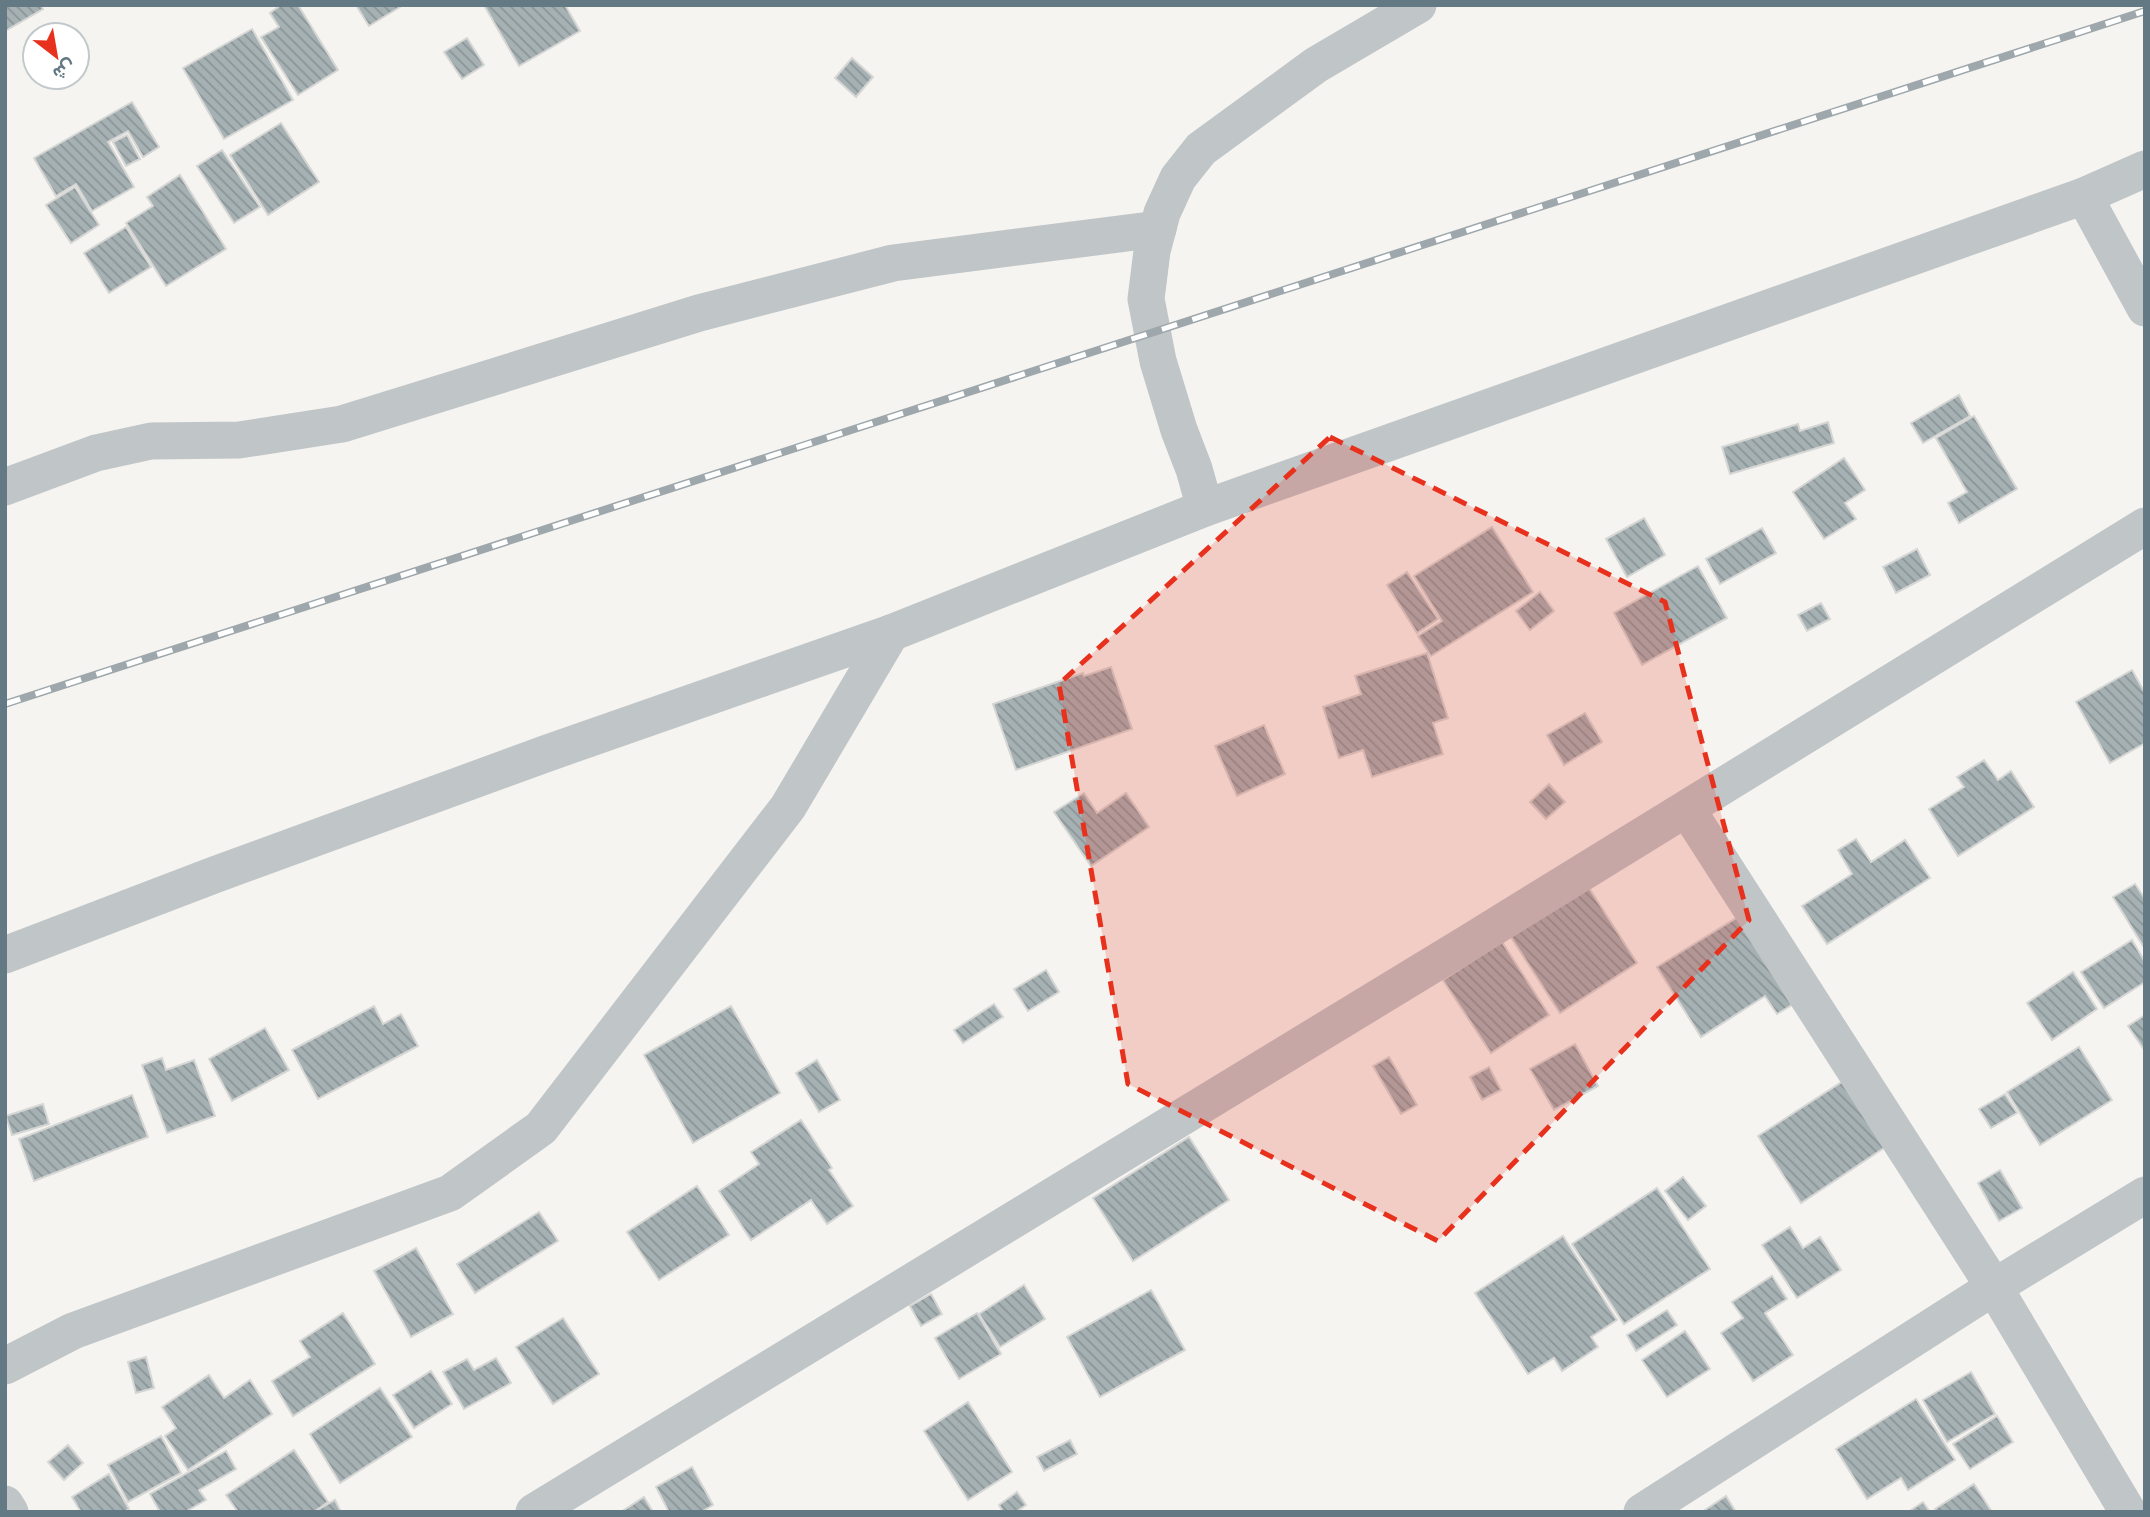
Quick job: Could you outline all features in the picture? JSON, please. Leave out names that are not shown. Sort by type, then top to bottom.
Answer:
[{"type":"street","points":[[1205,508],[1157,361],[1146,299],[1152,251],[1162,213],[1178,178],[1201,149],[1316,65],[1418,5]]},
{"type":"street","points":[[5,955],[545,754],[891,633],[1205,508],[2084,196],[2145,170]]},
{"type":"street","points":[[2084,196],[2145,309]]},
{"type":"street","points":[[5,487],[96,453],[151,441],[239,440],[342,424],[699,313],[893,263],[1158,229]]},
{"type":"street","points":[[534,1512],[2145,526]]},
{"type":"street","points":[[5,1366],[73,1331],[450,1193],[541,1128],[788,807],[891,633]]},
{"type":"street","points":[[1686,809],[1994,1287],[2128,1512]]},
{"type":"street","points":[[1642,1512],[1994,1287],[2145,1195]]},
{"type":"street","points":[[5,1504],[10,1512]]},
{"type":"highlighted area","points":[[1330,437],[1665,602],[1749,920],[1438,1241],[1128,1084],[1059,684]]},
{"type":"building","points":[[5,5],[41,5],[43,9],[5,31]]},
{"type":"building","points":[[281,5],[298,5],[338,70],[298,95],[261,37],[279,27],[270,13]]},
{"type":"building","points":[[356,5],[399,5],[400,7],[369,26]]},
{"type":"building","points":[[484,5],[565,5],[580,31],[519,66]]},
{"type":"building","points":[[252,29],[293,100],[224,139],[183,68]]},
{"type":"building","points":[[467,38],[484,65],[462,79],[444,52]]},
{"type":"building","points":[[852,58],[873,77],[856,97],[835,78]]},
{"type":"building","points":[[132,102],[159,147],[143,157],[128,131],[108,142],[134,187],[92,211],[76,184],[56,196],[34,158]]},
{"type":"building","points":[[281,123],[319,182],[268,215],[230,155]]},
{"type":"building","points":[[127,135],[140,159],[126,166],[113,142]]},
{"type":"building","points":[[222,150],[260,207],[234,223],[197,166]]},
{"type":"building","points":[[180,175],[226,249],[166,286],[126,223],[153,206],[147,197]]},
{"type":"building","points":[[75,187],[99,225],[71,243],[46,205]]},
{"type":"building","points":[[126,227],[151,267],[109,293],[84,253]]},
{"type":"building","points":[[1959,395],[1970,416],[1923,443],[1911,423]]},
{"type":"building","points":[[1974,416],[2017,489],[1959,523],[1948,503],[1967,492],[1936,438]]},
{"type":"building","points":[[1828,422],[1834,443],[1730,474],[1722,447],[1798,424],[1800,431]]},
{"type":"building","points":[[1844,458],[1865,490],[1845,503],[1856,519],[1824,539],[1793,492]]},
{"type":"building","points":[[1644,518],[1665,555],[1627,577],[1606,539]]},
{"type":"building","points":[[1492,527],[1533,592],[1431,656],[1418,636],[1442,621],[1414,576]]},
{"type":"building","points":[[1762,528],[1776,553],[1720,584],[1706,559]]},
{"type":"building","points":[[1917,549],[1930,575],[1896,593],[1883,567]]},
{"type":"building","points":[[1698,566],[1727,618],[1642,665],[1614,613]]},
{"type":"building","points":[[1407,572],[1438,619],[1417,633],[1387,585]]},
{"type":"building","points":[[1540,592],[1554,611],[1530,630],[1516,611]]},
{"type":"building","points":[[1821,603],[1830,619],[1807,631],[1798,615]]},
{"type":"building","points":[[1427,653],[1448,718],[1433,723],[1443,754],[1372,777],[1363,750],[1339,758],[1323,707],[1361,694],[1355,676]]},
{"type":"building","points":[[1111,667],[1132,729],[1016,770],[993,704],[1083,673],[1084,676]]},
{"type":"building","points":[[2132,670],[2145,693],[2145,743],[2110,763],[2076,702]]},
{"type":"building","points":[[1585,713],[1602,742],[1564,765],[1547,735]]},
{"type":"building","points":[[1264,725],[1285,774],[1237,796],[1215,746]]},
{"type":"building","points":[[1984,760],[1998,780],[2011,771],[2034,807],[1958,856],[1929,809],[1964,787],[1957,777]]},
{"type":"building","points":[[1549,784],[1565,802],[1546,819],[1530,802]]},
{"type":"building","points":[[1084,793],[1097,813],[1126,793],[1149,827],[1091,866],[1054,812]]},
{"type":"building","points":[[1856,839],[1871,862],[1905,840],[1930,878],[1827,944],[1802,906],[1852,874],[1838,850]]},
{"type":"building","points":[[1582,877],[1637,963],[1560,1013],[1505,928]]},
{"type":"building","points":[[2135,884],[2145,899],[2145,949],[2113,897]]},
{"type":"building","points":[[1738,917],[1792,1005],[1777,1014],[1765,996],[1701,1037],[1657,967]]},
{"type":"building","points":[[2132,940],[2145,962],[2145,982],[2104,1008],[2081,972]]},
{"type":"building","points":[[1502,942],[1549,1015],[1491,1053],[1443,980]]},
{"type":"building","points":[[1046,970],[1059,992],[1028,1011],[1014,989]]},
{"type":"building","points":[[2073,972],[2097,1009],[2052,1040],[2027,1003]]},
{"type":"building","points":[[994,1004],[1003,1017],[963,1043],[954,1030]]},
{"type":"building","points":[[374,1006],[383,1024],[401,1014],[418,1046],[318,1099],[292,1050]]},
{"type":"building","points":[[731,1006],[780,1093],[693,1143],[644,1055]]},
{"type":"building","points":[[2145,1015],[2145,1051],[2128,1026]]},
{"type":"building","points":[[265,1028],[289,1070],[232,1101],[209,1059]]},
{"type":"building","points":[[1575,1044],[1598,1086],[1554,1110],[1530,1069]]},
{"type":"building","points":[[2079,1047],[2112,1100],[2040,1145],[2007,1092]]},
{"type":"building","points":[[1389,1057],[1417,1105],[1401,1114],[1373,1066]]},
{"type":"building","points":[[162,1058],[166,1070],[194,1060],[215,1116],[167,1133],[142,1065]]},
{"type":"building","points":[[817,1060],[840,1100],[819,1112],[796,1073]]},
{"type":"building","points":[[1489,1067],[1501,1090],[1482,1100],[1470,1077]]},
{"type":"building","points":[[1848,1078],[1890,1144],[1801,1203],[1758,1136]]},
{"type":"building","points":[[2005,1094],[2017,1113],[1991,1128],[1979,1109]]},
{"type":"building","points":[[132,1095],[148,1137],[34,1181],[19,1139]]},
{"type":"building","points":[[43,1104],[49,1124],[12,1135],[6,1116]]},
{"type":"building","points":[[801,1120],[853,1206],[827,1224],[811,1200],[751,1240],[719,1191],[759,1164],[751,1152]]},
{"type":"building","points":[[1189,1137],[1229,1200],[1133,1261],[1093,1198]]},
{"type":"building","points":[[2000,1170],[2022,1208],[1999,1221],[1978,1183]]},
{"type":"building","points":[[1683,1177],[1706,1206],[1688,1220],[1665,1191]]},
{"type":"building","points":[[697,1186],[729,1235],[659,1280],[627,1232]]},
{"type":"building","points":[[1657,1188],[1710,1269],[1624,1324],[1572,1244]]},
{"type":"building","points":[[539,1212],[558,1241],[475,1293],[457,1264]]},
{"type":"building","points":[[1790,1227],[1803,1248],[1820,1237],[1841,1270],[1797,1298],[1762,1245]]},
{"type":"building","points":[[1563,1236],[1617,1320],[1591,1337],[1598,1347],[1562,1371],[1554,1358],[1528,1374],[1475,1293]]},
{"type":"building","points":[[416,1248],[453,1314],[411,1337],[374,1271]]},
{"type":"building","points":[[1772,1276],[1787,1299],[1765,1313],[1793,1355],[1753,1381],[1721,1333],[1743,1318],[1732,1302]]},
{"type":"building","points":[[1024,1285],[1045,1319],[1000,1347],[979,1314]]},
{"type":"building","points":[[1151,1290],[1185,1350],[1100,1397],[1067,1337]]},
{"type":"building","points":[[931,1294],[942,1314],[921,1326],[910,1306]]},
{"type":"building","points":[[1667,1310],[1677,1325],[1636,1351],[1627,1335]]},
{"type":"building","points":[[343,1313],[375,1364],[293,1416],[272,1381],[310,1357],[300,1341]]},
{"type":"building","points":[[977,1313],[1001,1354],[959,1379],[935,1338]]},
{"type":"building","points":[[563,1318],[599,1374],[553,1404],[516,1347]]},
{"type":"building","points":[[1685,1331],[1710,1369],[1667,1397],[1642,1360]]},
{"type":"building","points":[[146,1357],[154,1388],[136,1393],[128,1362]]},
{"type":"building","points":[[496,1358],[511,1383],[464,1409],[443,1372],[467,1359],[474,1370]]},
{"type":"building","points":[[431,1371],[452,1404],[414,1428],[393,1395]]},
{"type":"building","points":[[1971,1372],[1995,1414],[1947,1442],[1923,1400]]},
{"type":"building","points":[[209,1375],[224,1398],[250,1380],[272,1414],[188,1470],[165,1436],[176,1428],[162,1407]]},
{"type":"building","points":[[380,1388],[412,1437],[340,1483],[310,1434]]},
{"type":"building","points":[[1916,1399],[1955,1460],[1908,1490],[1901,1478],[1867,1499],[1836,1449]]},
{"type":"building","points":[[968,1402],[1012,1472],[968,1500],[924,1431]]},
{"type":"building","points":[[1997,1416],[2013,1442],[1970,1469],[1953,1444]]},
{"type":"building","points":[[161,1436],[181,1473],[128,1502],[108,1465]]},
{"type":"building","points":[[1070,1440],[1077,1454],[1044,1471],[1037,1457]]},
{"type":"building","points":[[68,1445],[83,1463],[64,1480],[48,1462]]},
{"type":"building","points":[[294,1450],[328,1502],[314,1512],[238,1512],[226,1495]]},
{"type":"building","points":[[226,1451],[236,1469],[199,1490],[206,1500],[185,1512],[160,1512],[150,1494]]},
{"type":"building","points":[[692,1467],[713,1505],[701,1512],[669,1512],[656,1487]]},
{"type":"building","points":[[109,1474],[129,1509],[124,1512],[81,1512],[72,1497]]},
{"type":"building","points":[[1974,1484],[1992,1512],[1937,1512],[1935,1509]]},
{"type":"building","points":[[1017,1492],[1026,1505],[1016,1512],[1003,1512],[999,1505]]},
{"type":"building","points":[[1726,1496],[1736,1512],[1702,1512]]},
{"type":"building","points":[[644,1497],[653,1512],[621,1512]]},
{"type":"building","points":[[335,1500],[341,1512],[314,1512]]},
{"type":"building","points":[[1923,1502],[1930,1512],[1908,1512]]},
{"type":"railway","points":[[5,704],[2145,11]]}]
